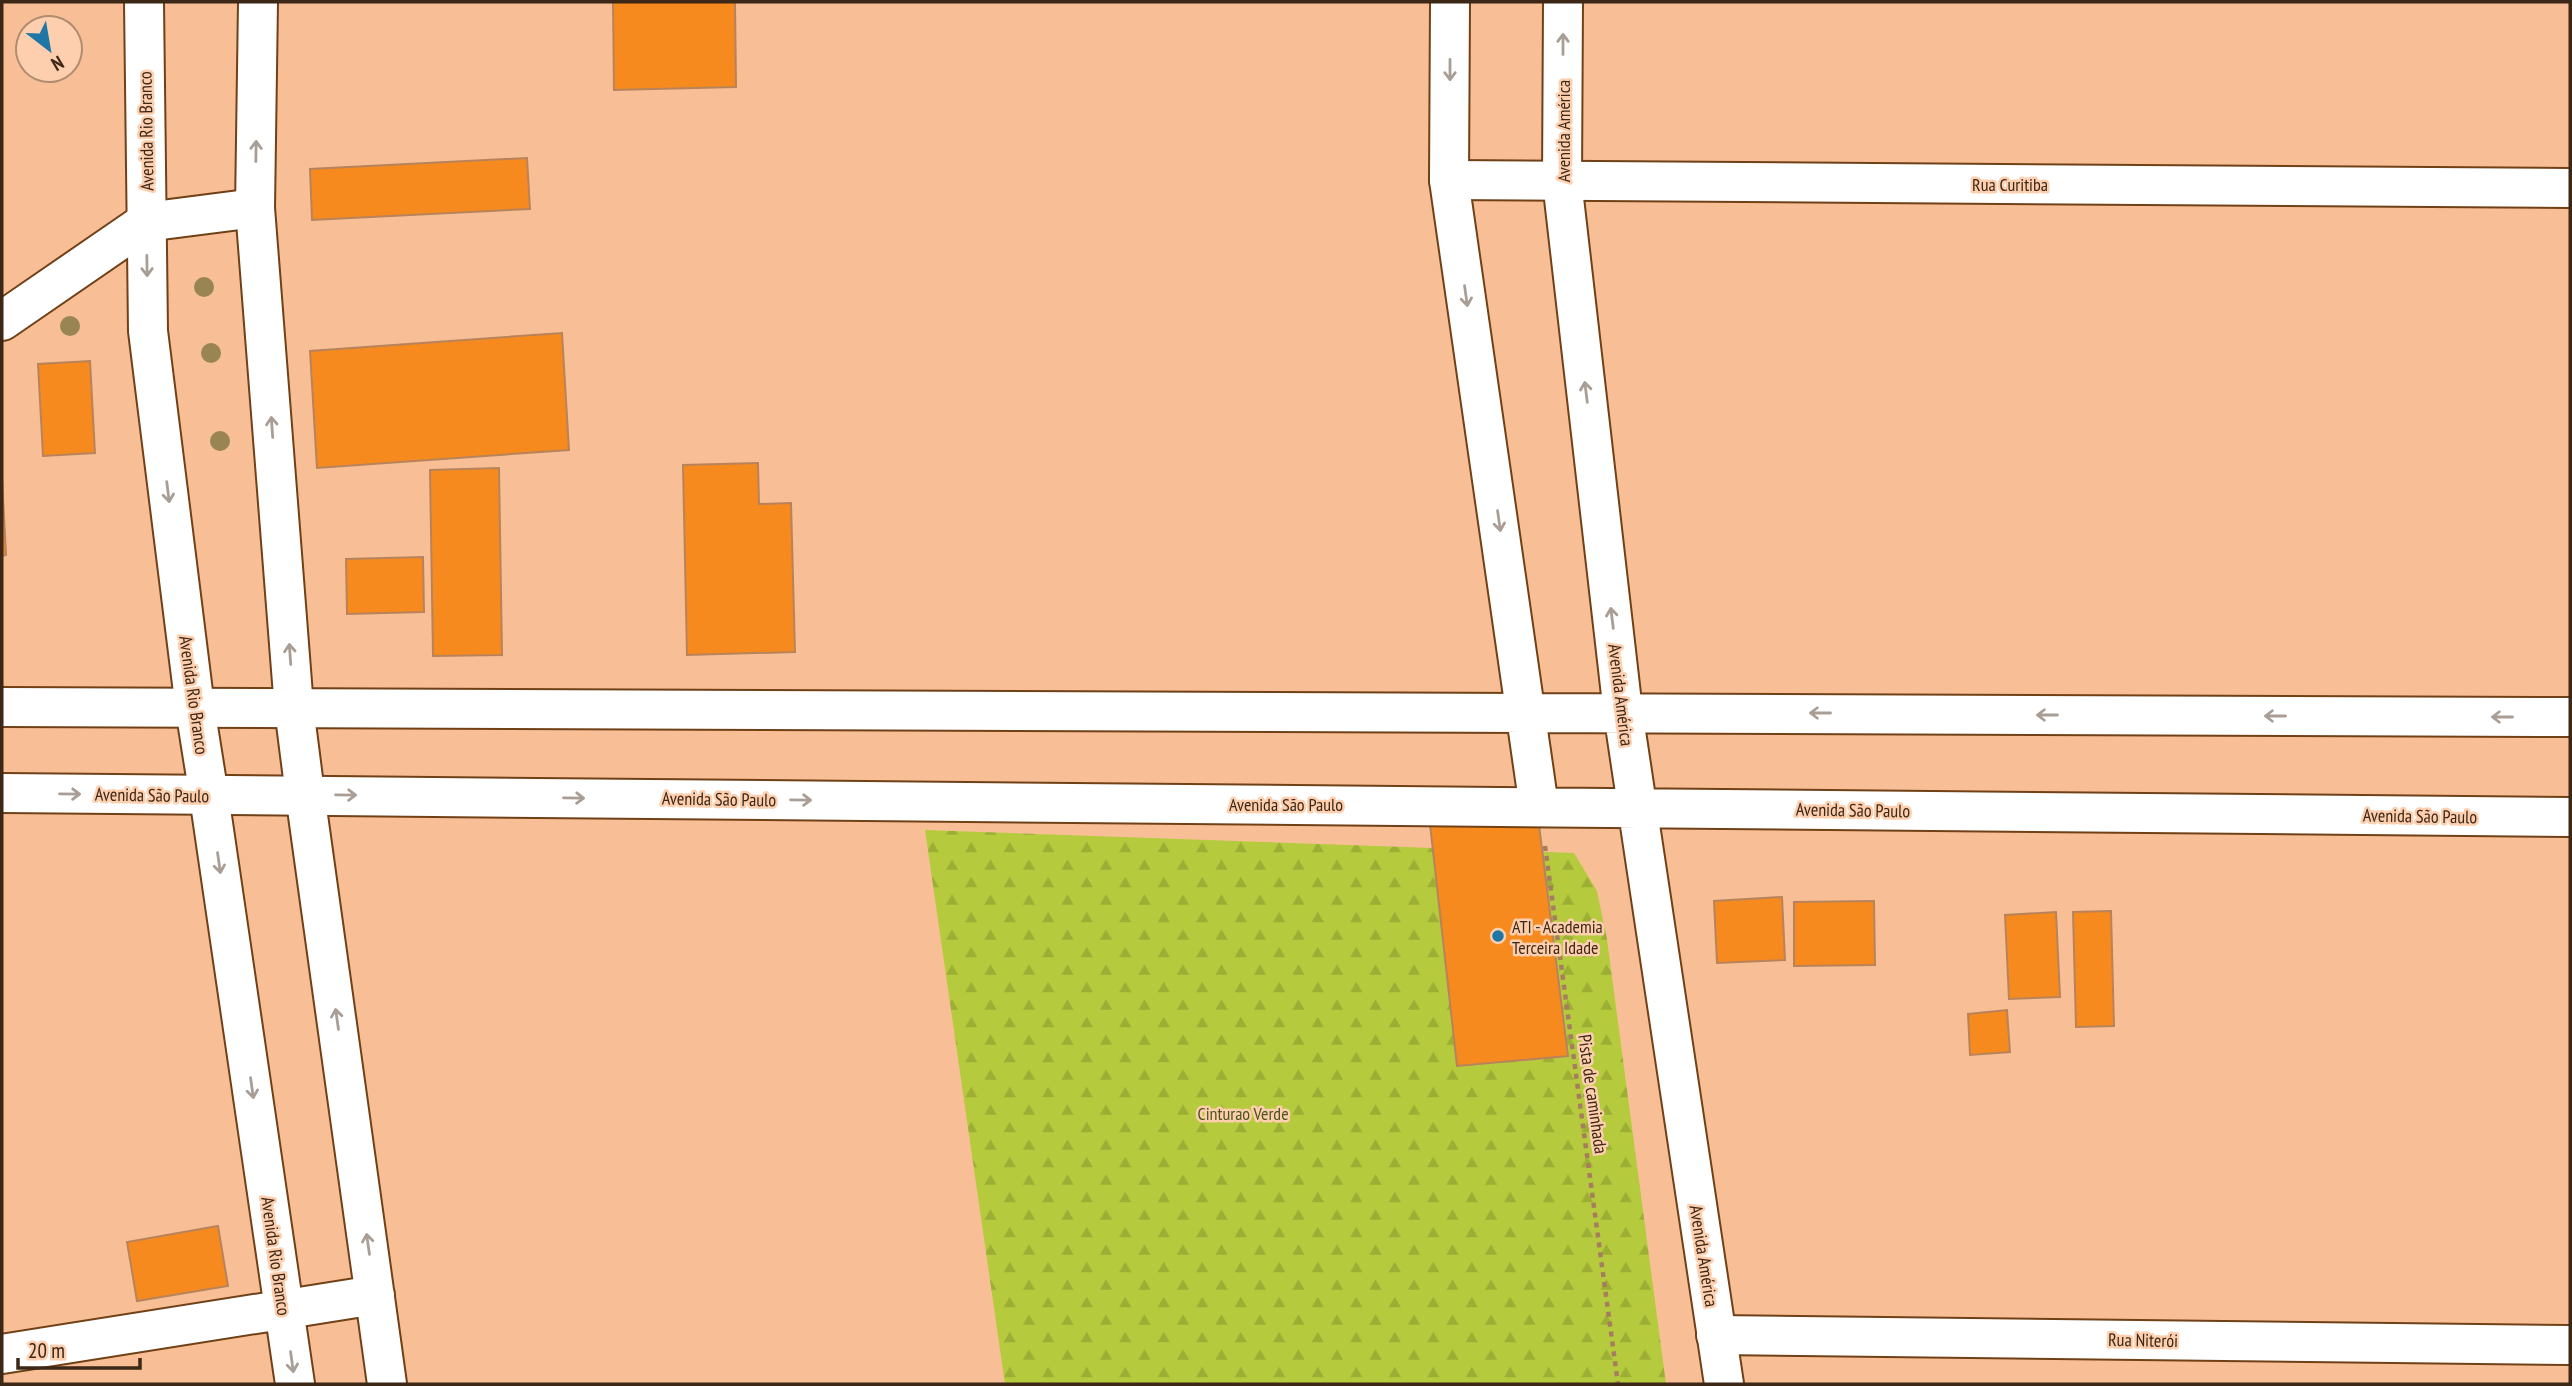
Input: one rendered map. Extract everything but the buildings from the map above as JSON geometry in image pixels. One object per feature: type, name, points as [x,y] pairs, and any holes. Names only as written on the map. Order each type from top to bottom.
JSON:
[{"type":"main road","name":"Avenida Rio Branco","points":[[144,2],[148,331],[195,708],[295,1384]]},
{"type":"main road","points":[[258,2],[255,208],[294,708],[387,1384]]},
{"type":"main road","points":[[1450,2],[1449,180],[1539,807]]},
{"type":"main road","name":"Avenida América","points":[[1563,2],[1562,181],[1623,712],[1724,1384]]},
{"type":"main road","name":"Rua Curitiba","points":[[1449,180],[2570,188]]},
{"type":"main road","points":[[2,321],[146,222],[255,208]]},
{"type":"main road","points":[[2,707],[2570,717]]},
{"type":"main road","name":"Avenida São Paulo","points":[[2,793],[2570,817]]},
{"type":"main road","points":[[2,1354],[284,1307],[375,1295]]},
{"type":"main road","name":"Rua Niterói","points":[[1716,1335],[2570,1345]]},
{"type":"path","name":"Pista de caminhada","points":[[1539,807],[1618,1384]]},
{"type":"green space","name":"Cinturao Verde","points":[[925,830],[1574,853],[1597,891],[1607,939],[1666,1384],[1005,1384]]},
{"type":"place","name":"ATI - Academia Terceira Idade","points":[[1498,936]]}]
